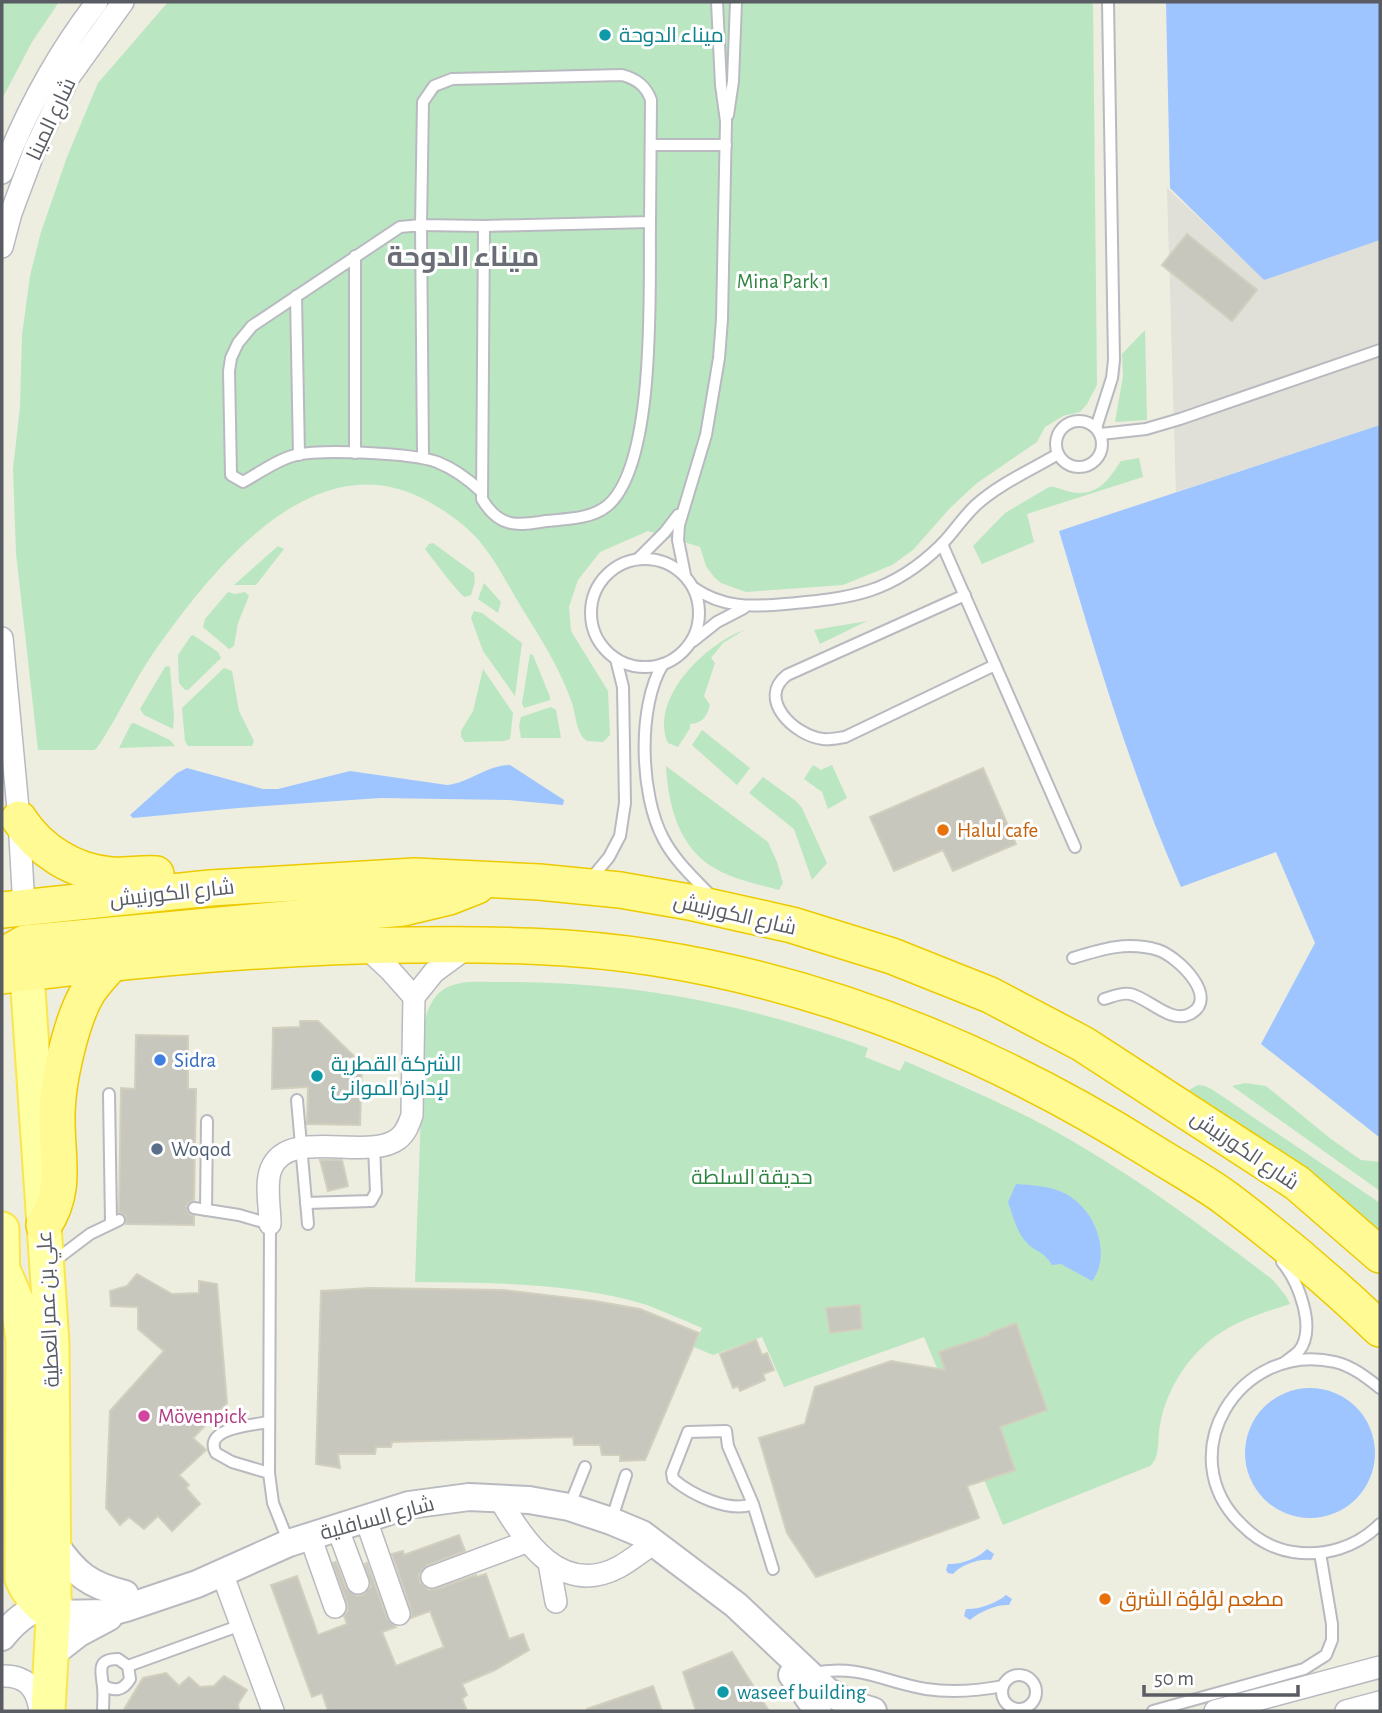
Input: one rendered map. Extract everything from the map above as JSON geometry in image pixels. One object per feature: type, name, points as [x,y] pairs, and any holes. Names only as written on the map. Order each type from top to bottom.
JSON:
[{"type":"highway","points":[[19,819],[46,850],[81,868],[113,875],[168,875],[210,888]]},
{"type":"highway","name":"شارع الكورنيش","points":[[9,937],[210,888],[415,876],[585,886],[654,895],[792,925],[892,956],[990,995],[1083,1044],[1297,1183],[1380,1255]]},
{"type":"highway","points":[[9,937],[403,908],[449,897],[493,879]]},
{"type":"highway","points":[[9,937],[113,963],[223,953],[363,946],[473,944],[551,947],[654,958],[741,975],[808,993],[868,1013],[992,1063],[1119,1131],[1224,1197],[1300,1258],[1380,1329]]},
{"type":"highway","points":[[44,1225],[59,1192],[57,1103],[64,1065],[83,1001],[96,981],[113,963]]},
{"type":"main road","name":"علي بن عمر العطية","points":[[9,937],[44,1225],[52,1343],[54,1543],[48,1711]]},
{"type":"main road","name":"علي بن عمر العطية","points":[[2,1229],[2,1321]]},
{"type":"main road","points":[[3,1251],[18,1304],[23,1340],[22,1579],[26,1588],[50,1607]]},
{"type":"street","name":"شارع المينا","points":[[2,173],[12,146],[52,66],[97,2]]},
{"type":"street","name":"شارع المينا","points":[[2,247],[11,213],[35,149],[69,77],[123,2]]},
{"type":"street","points":[[2,638],[19,819],[9,937]]},
{"type":"street","points":[[270,1223],[269,1181],[271,1168],[279,1157],[302,1147],[374,1147],[388,1144],[400,1138],[407,1129],[412,1115],[414,997],[434,972],[473,944]]},
{"type":"street","points":[[363,946],[390,970],[414,997]]},
{"type":"street","points":[[499,1498],[526,1542],[549,1563],[565,1571],[601,1573],[618,1567],[655,1543]]},
{"type":"street","name":"شارع السافلية","points":[[2,1637],[16,1622],[50,1607],[126,1601],[190,1587],[299,1539],[365,1517],[439,1500],[499,1498],[569,1507],[642,1534],[710,1583],[827,1691],[850,1704],[873,1711]]},
{"type":"street","points":[[365,1517],[399,1614]]},
{"type":"street","points":[[337,1527],[358,1583]]},
{"type":"street","points":[[299,1539],[335,1607]]},
{"type":"street","points":[[432,1577],[526,1542]]},
{"type":"street","points":[[51,1654],[126,1601],[82,1577],[54,1543]]},
{"type":"street","points":[[549,1563],[556,1602]]},
{"type":"street","points":[[222,1573],[273,1711]]},
{"type":"street","name":"شارع السافلية","points":[[755,1622],[818,1711]]},
{"type":"street","points":[[1214,1711],[1380,1667]]},
{"type":"street","points":[[2,1676],[19,1678],[30,1684],[37,1693],[40,1711]]},
{"type":"street","points":[[1346,1711],[1380,1702]]},
{"type":"lane","points":[[685,575],[678,540],[682,510],[706,435],[719,358],[722,319],[726,121],[721,85],[717,2]]},
{"type":"lane","points":[[726,121],[733,81],[736,2]]},
{"type":"lane","points":[[1108,2],[1114,360],[1098,431],[1102,450],[1092,464],[1077,468],[1069,466],[1058,454],[1056,438],[1066,425],[1082,421],[1098,431],[1146,429],[1380,350]]},
{"type":"lane","points":[[423,458],[421,225],[423,102],[428,93],[442,81],[609,75],[630,77],[643,86],[651,100],[652,145],[645,404],[633,457],[619,492],[605,508],[590,515],[515,525],[495,516],[482,499],[484,226]]},
{"type":"lane","points":[[652,145],[726,145]]},
{"type":"lane","points":[[482,492],[463,474],[423,458],[355,453],[299,455],[243,482],[231,475],[229,372],[231,358],[238,343],[252,326],[400,227],[650,222]]},
{"type":"lane","points":[[355,256],[355,453]]},
{"type":"lane","points":[[296,296],[299,455]]},
{"type":"lane","points":[[694,588],[718,602],[746,607],[838,599],[886,586],[908,573],[942,544],[983,500],[1058,454]]},
{"type":"lane","points":[[638,559],[682,510]]},
{"type":"lane","points":[[942,544],[1075,847]]},
{"type":"lane","points":[[691,642],[699,615],[694,588],[685,575],[663,561],[638,559],[624,562],[611,570],[593,594],[591,623],[600,643],[616,659],[647,667],[663,664],[679,655],[717,622],[746,607]]},
{"type":"lane","points":[[965,595],[787,675],[776,686],[774,701],[777,708],[803,732],[823,739],[834,739],[845,737],[995,665]]},
{"type":"lane","points":[[585,886],[610,857],[620,836],[625,803],[624,699],[616,659]]},
{"type":"lane","points":[[663,664],[655,677],[648,702],[648,796],[662,837],[670,850],[723,909]]},
{"type":"lane","points":[[1073,958],[1123,945],[1157,950],[1171,956],[1182,966],[1198,987],[1200,1000],[1195,1011],[1186,1016],[1175,1016],[1128,993],[1104,999]]},
{"type":"lane","points":[[48,1265],[90,1234],[115,1221],[109,1094]]},
{"type":"lane","points":[[297,1100],[308,1224]]},
{"type":"lane","points":[[206,1210],[207,1121]]},
{"type":"lane","points":[[306,1203],[371,1201],[376,1192],[374,1147]]},
{"type":"lane","points":[[1224,1197],[1266,1244]]},
{"type":"lane","points":[[194,1208],[270,1223],[269,1473],[274,1503],[299,1539]]},
{"type":"lane","points":[[1274,1254],[1291,1272],[1297,1284],[1305,1320],[1304,1339],[1299,1351],[1285,1362]]},
{"type":"lane","points":[[1380,1388],[1360,1371],[1336,1362],[1311,1358],[1285,1362],[1262,1371],[1243,1385],[1227,1404],[1217,1426],[1212,1450],[1214,1474],[1221,1497],[1234,1518],[1251,1534],[1273,1546],[1287,1551],[1321,1553],[1354,1543],[1380,1524]]},
{"type":"lane","points":[[269,1422],[226,1431],[215,1439],[213,1444],[216,1453],[224,1458],[269,1473]]},
{"type":"lane","points":[[753,1504],[744,1508],[718,1504],[673,1479],[672,1474],[688,1433],[726,1431],[729,1446],[753,1504],[773,1569]]},
{"type":"lane","points":[[569,1507],[585,1467]]},
{"type":"lane","points":[[611,1521],[626,1475]]},
{"type":"lane","points":[[1153,1711],[1304,1670],[1326,1655],[1332,1640],[1332,1624],[1321,1553]]},
{"type":"lane","points":[[128,1666],[241,1625]]},
{"type":"lane","points":[[103,1685],[115,1690],[121,1688],[130,1679],[128,1666],[118,1659],[106,1662],[99,1673],[103,1685],[103,1711]]},
{"type":"lane","points":[[809,1674],[835,1670],[862,1672],[925,1689],[945,1691],[984,1690],[1003,1686]]},
{"type":"lane","points":[[1022,1674],[1033,1680],[1037,1693],[1028,1710],[1013,1708],[1002,1694],[1003,1686],[1009,1677],[1022,1674]]},
{"type":"shaded area","points":[[1167,188],[1264,279],[1380,240],[1380,425],[1176,492]]},
{"type":"green space","points":[[2,2],[59,2],[32,42],[2,99]]},
{"type":"green space","name":"Mina Park 1","points":[[168,2],[1093,2],[1097,385],[1080,412],[1063,416],[1045,427],[1037,442],[977,483],[950,508],[913,550],[892,565],[843,585],[746,592],[721,583],[714,577],[706,566],[700,547],[648,531],[600,552],[578,580],[569,607],[571,631],[608,691],[610,735],[603,742],[587,741],[583,738],[567,690],[550,655],[495,562],[473,534],[431,503],[388,486],[348,486],[308,498],[272,521],[237,550],[206,584],[154,652],[97,748],[38,750],[16,553],[13,469],[20,407],[22,335],[30,276],[41,232],[67,157],[98,83]]},
{"type":"green space","points":[[1145,330],[1147,420],[1115,422],[1123,376],[1122,354]]},
{"type":"green space","points":[[1139,458],[1143,477],[1027,514],[1034,542],[982,564],[973,546],[1005,513],[1049,487],[1088,492],[1101,486],[1121,461]]},
{"type":"green space","points":[[433,543],[474,573],[475,582],[471,595],[465,597],[461,594],[425,549]]},
{"type":"green space","points":[[278,546],[284,549],[256,585],[234,585]]},
{"type":"green space","points":[[484,583],[501,602],[498,613],[478,599]]},
{"type":"green space","points":[[228,592],[245,592],[249,596],[238,623],[234,646],[229,649],[203,627],[205,619]]},
{"type":"green space","points":[[474,611],[482,613],[522,643],[515,696],[483,651],[471,618]]},
{"type":"green space","points":[[867,621],[820,644],[814,630]]},
{"type":"green space","points":[[744,630],[723,643],[711,658],[715,663],[704,696],[710,705],[706,716],[701,721],[690,724],[678,747],[668,743],[664,726],[674,691],[698,660],[713,647]]},
{"type":"green space","points":[[193,635],[218,652],[221,658],[185,690],[179,683],[178,655]]},
{"type":"green space","points":[[530,654],[533,655],[550,700],[524,708],[522,703]]},
{"type":"green space","points":[[168,666],[173,729],[144,715],[140,709]]},
{"type":"green space","points":[[224,668],[232,671],[239,711],[254,741],[252,746],[188,746],[185,741],[182,708]]},
{"type":"green space","points":[[483,669],[513,713],[510,739],[505,741],[465,742],[461,737],[461,731],[473,711]]},
{"type":"green space","points":[[551,707],[556,710],[561,738],[521,738],[521,717]]},
{"type":"green space","points":[[134,723],[170,740],[175,746],[119,748]]},
{"type":"green space","points":[[702,730],[750,768],[737,785],[692,745]]},
{"type":"green space","points":[[813,765],[821,770],[832,765],[847,798],[828,809],[822,792],[804,779]]},
{"type":"green space","points":[[666,766],[768,842],[783,883],[779,890],[723,873],[693,850],[684,838],[673,810]]},
{"type":"green space","points":[[763,777],[802,808],[827,863],[812,880],[794,829],[749,793]]},
{"type":"green space","name":"حديقة السلطة","points":[[513,982],[605,987],[694,999],[781,1020],[868,1048],[865,1057],[900,1071],[905,1061],[1015,1111],[1104,1160],[1273,1280],[1290,1304],[1233,1326],[1213,1338],[1192,1359],[1168,1397],[1160,1425],[1157,1452],[1150,1466],[1003,1525],[924,1337],[784,1387],[762,1337],[713,1355],[694,1347],[702,1328],[647,1305],[619,1297],[532,1285],[415,1282],[424,1025],[429,1008],[445,988],[456,984]]},
{"type":"green space","points":[[1245,1083],[1266,1086],[1361,1160],[1380,1162],[1380,1191],[1232,1086]]},
{"type":"green space","points":[[1198,1085],[1213,1090],[1380,1203],[1380,1237],[1243,1126],[1189,1090]]},
{"type":"water","points":[[1166,2],[1380,2],[1380,240],[1264,280],[1170,188]]},
{"type":"water","points":[[1380,425],[1379,1137],[1261,1044],[1315,943],[1276,852],[1181,887],[1129,755],[1059,531]]},
{"type":"water","points":[[510,765],[564,800],[563,805],[509,800],[380,798],[133,818],[130,815],[177,773],[187,768],[263,789],[278,789],[350,771],[447,785]]},
{"type":"water","points":[[1016,1184],[1059,1191],[1084,1209],[1092,1220],[1100,1245],[1101,1257],[1092,1281],[1061,1264],[1052,1265],[1023,1239],[1008,1202]]},
{"type":"water","points":[[1310,1388],[1335,1393],[1356,1407],[1370,1428],[1375,1453],[1370,1478],[1356,1499],[1335,1513],[1310,1518],[1285,1513],[1264,1499],[1250,1478],[1245,1453],[1250,1428],[1264,1407],[1285,1393]]},
{"type":"water","points":[[987,1549],[994,1554],[991,1560],[970,1563],[953,1574],[946,1570],[948,1564],[969,1560]]},
{"type":"water","points":[[1006,1595],[1012,1599],[1009,1605],[988,1609],[970,1620],[964,1616],[966,1609],[987,1605]]},
{"type":"building","points":[[1187,234],[1257,290],[1232,321],[1162,265]]},
{"type":"building","name":"Halul cafe","points":[[983,768],[1016,844],[953,871],[943,850],[894,871],[870,817]]},
{"type":"building","name":"الشركة القطرية لإدارة الموانئ","points":[[300,1021],[318,1021],[362,1064],[360,1125],[307,1124],[308,1087],[272,1089],[273,1028],[300,1027]]},
{"type":"building","name":"Woqod","points":[[136,1035],[188,1036],[188,1089],[196,1089],[194,1200],[186,1207],[189,1214],[194,1216],[194,1225],[126,1224],[126,1216],[119,1212],[121,1088],[135,1089]]},
{"type":"building","points":[[320,1160],[342,1160],[348,1186],[328,1191]]},
{"type":"building","points":[[137,1274],[172,1294],[199,1293],[199,1281],[217,1284],[227,1403],[193,1438],[206,1450],[179,1475],[189,1485],[186,1488],[200,1504],[172,1531],[158,1516],[144,1529],[129,1517],[120,1525],[106,1508],[110,1411],[164,1351],[138,1329],[138,1307],[111,1306],[110,1291],[127,1286]]},
{"type":"building","points":[[369,1288],[503,1290],[595,1301],[640,1309],[699,1333],[645,1460],[620,1461],[620,1455],[602,1455],[600,1445],[574,1445],[573,1437],[392,1442],[391,1447],[376,1447],[375,1454],[338,1454],[340,1468],[316,1464],[321,1291]]},
{"type":"building","points":[[860,1305],[862,1329],[830,1333],[826,1308]]},
{"type":"building","points":[[1016,1323],[1047,1410],[1000,1427],[1015,1470],[967,1486],[979,1518],[816,1577],[787,1533],[759,1438],[805,1424],[815,1387],[891,1361],[945,1370],[939,1352]]},
{"type":"building","points":[[756,1340],[762,1355],[767,1353],[774,1370],[763,1374],[765,1380],[740,1391],[738,1386],[733,1388],[720,1354]]},
{"type":"building","points":[[459,1535],[465,1551],[427,1565],[419,1574],[420,1582],[429,1590],[486,1574],[509,1639],[523,1634],[529,1650],[495,1670],[462,1684],[467,1695],[462,1699],[467,1711],[328,1711],[322,1693],[312,1697],[271,1585],[297,1576],[318,1635],[347,1624],[344,1616],[348,1610],[347,1603],[333,1563],[336,1562],[346,1588],[357,1596],[363,1595],[371,1586],[365,1564],[367,1563],[387,1618],[396,1627],[382,1632],[396,1666],[444,1647],[430,1611],[411,1618],[411,1610],[392,1554],[403,1551],[404,1555]]},
{"type":"building","name":"waseef building","points":[[732,1652],[769,1711],[696,1711],[683,1672]]},
{"type":"building","points":[[166,1673],[179,1686],[189,1677],[200,1687],[214,1686],[224,1676],[247,1690],[238,1704],[239,1711],[123,1711],[143,1678]]},
{"type":"building","points":[[653,1686],[662,1711],[587,1711],[587,1709]]},
{"type":"place","name":"ميناء الدوحة","points":[[605,35]]},
{"type":"place","name":"Halul cafe","points":[[943,830]]},
{"type":"place","name":"Sidra","points":[[160,1060]]},
{"type":"place","name":"الشركة القطرية لإدارة الموانئ","points":[[317,1076]]},
{"type":"place","name":"Woqod","points":[[157,1149]]},
{"type":"place","name":"Mövenpick","points":[[144,1416]]},
{"type":"place","name":"مطعم لؤلؤة الشرق","points":[[1105,1599]]},
{"type":"place","name":"waseef building","points":[[723,1692]]},
{"type":"district","name":"ميناء الدوحة","points":[[463,256]]}]
